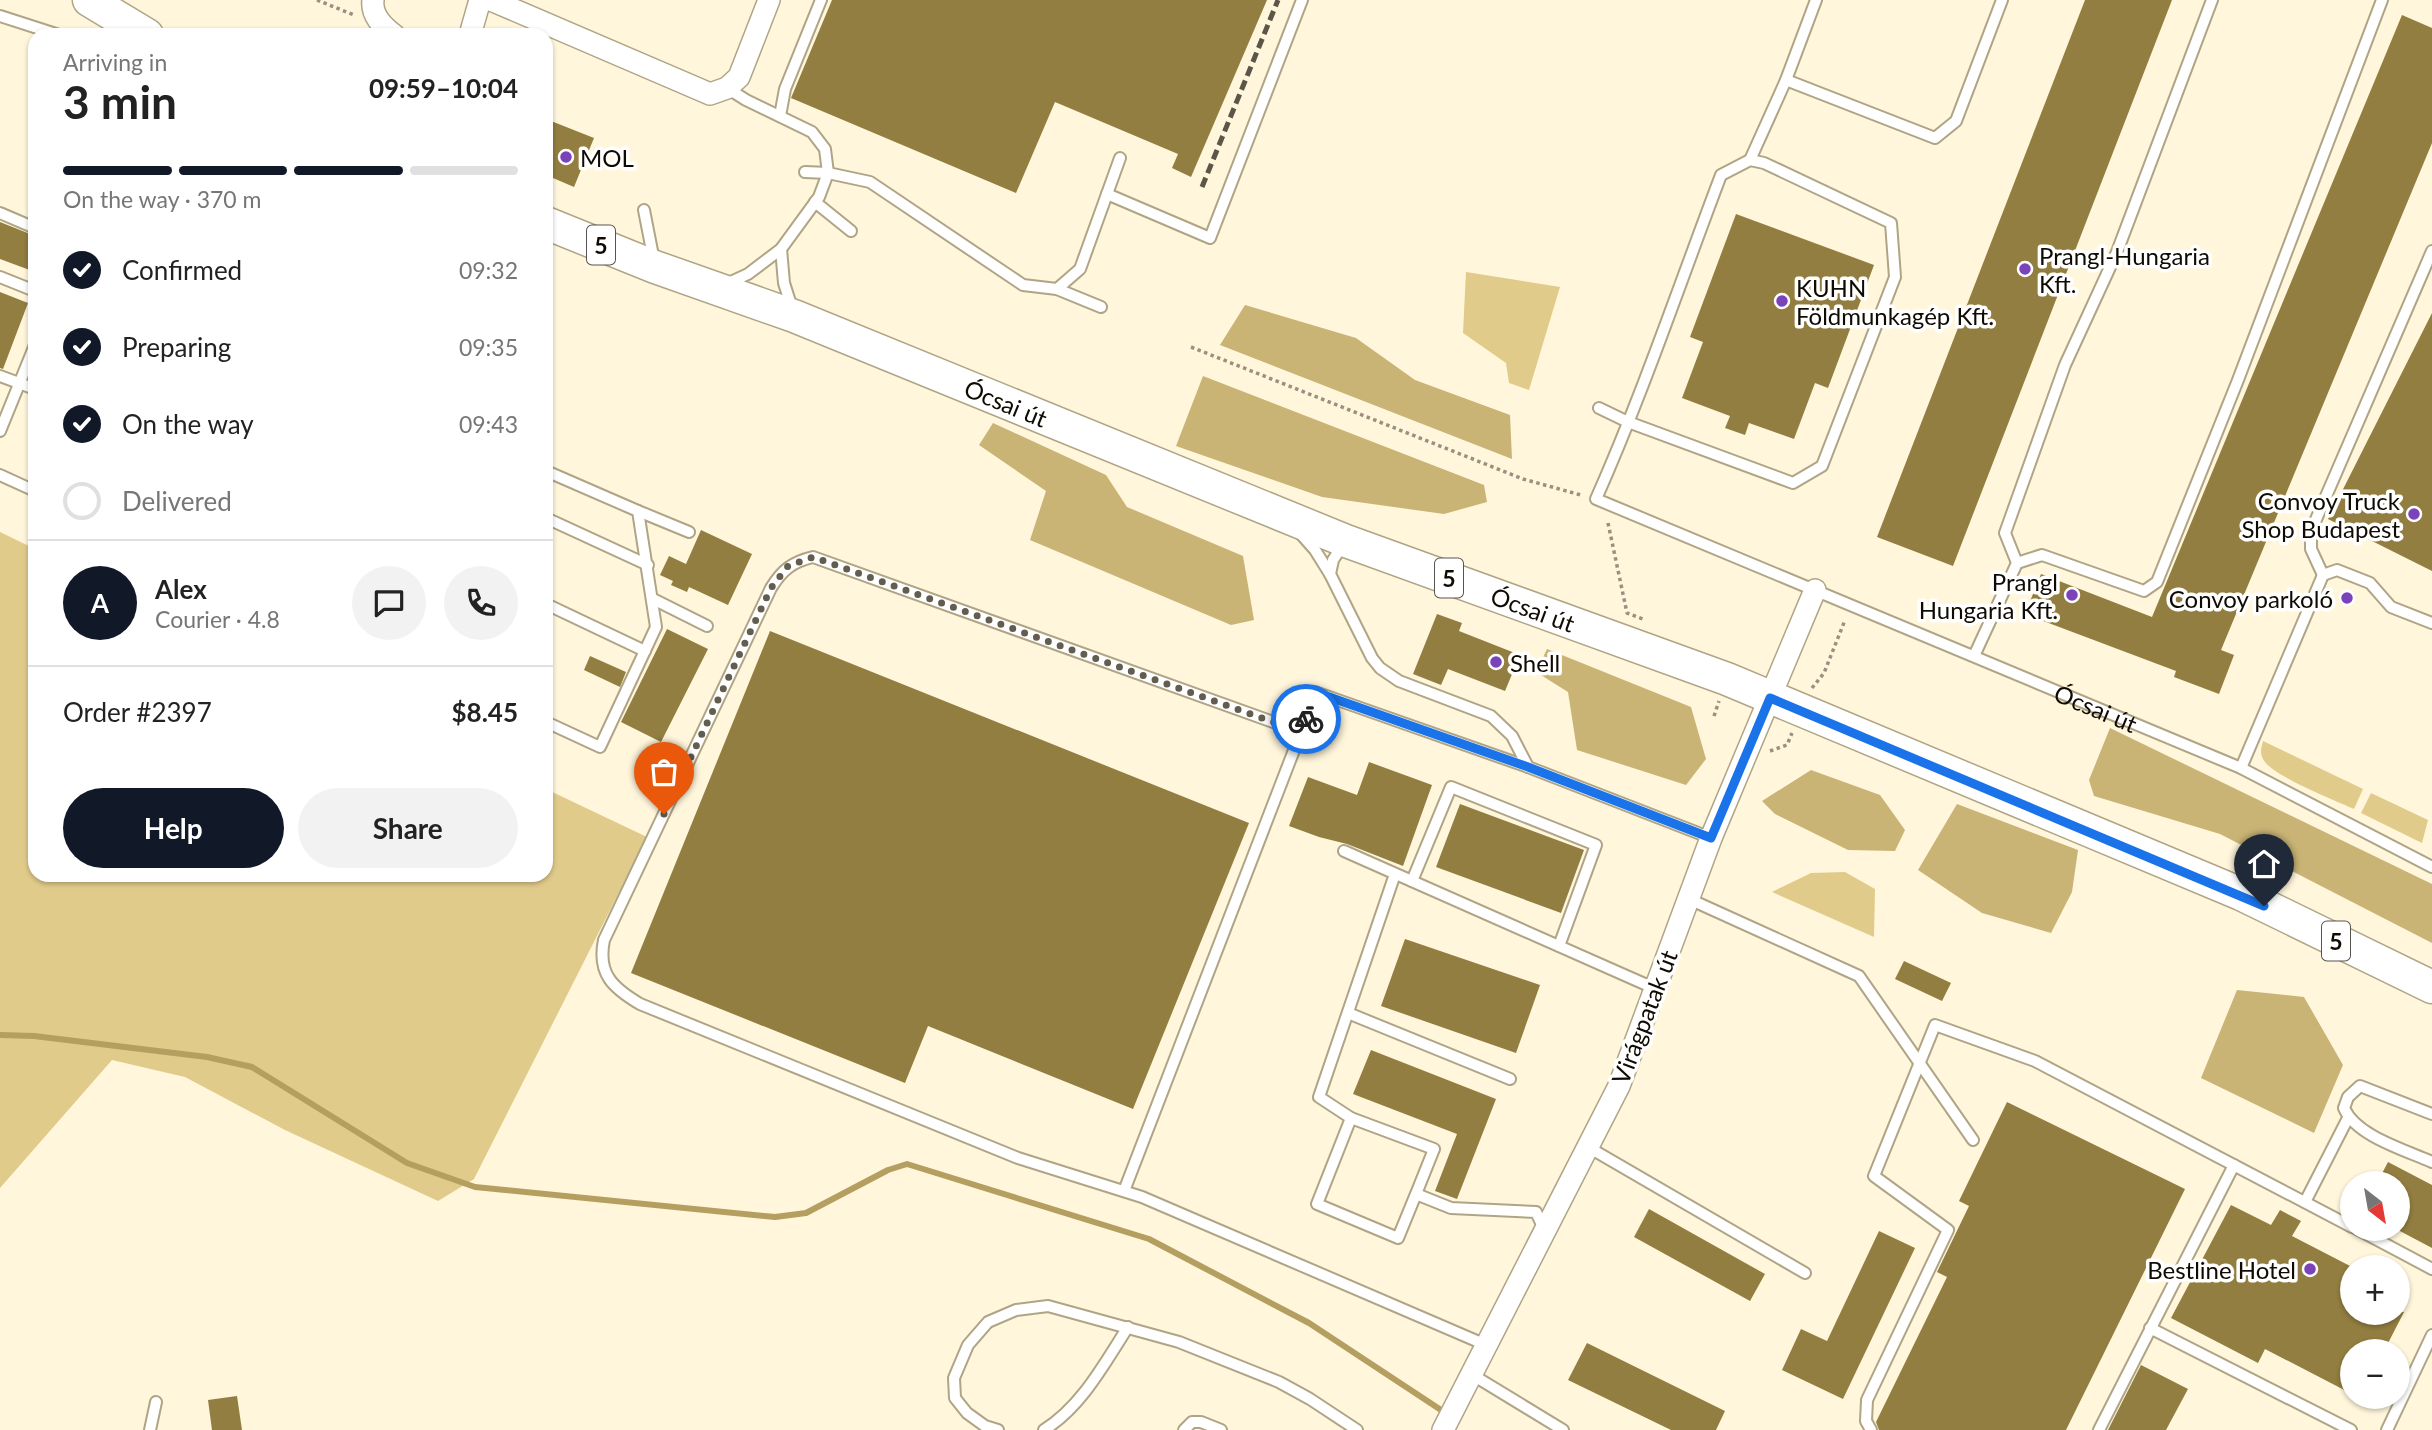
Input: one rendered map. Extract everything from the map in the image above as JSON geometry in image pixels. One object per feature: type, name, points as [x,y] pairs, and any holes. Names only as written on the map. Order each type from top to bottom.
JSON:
[{"type":"main road","points":[[89,0],[128,28]]},
{"type":"main road","name":"Ócsai út","points":[[553,226],[656,267],[794,316],[1346,541],[1727,678],[2241,894],[2432,987]]},
{"type":"street","points":[[373,0],[372,9],[386,28]]},
{"type":"street","points":[[472,28],[480,0]]},
{"type":"street","points":[[491,0],[710,93],[727,88],[739,77],[769,0]]},
{"type":"street","name":"Virágpatak út","points":[[1443,1430],[1619,1086],[1711,838],[1815,590]]},
{"type":"lane","points":[[780,116],[785,89],[821,0]]},
{"type":"lane","points":[[1107,194],[1210,238],[1302,0]]},
{"type":"lane","points":[[1596,499],[1628,422],[1721,175],[1750,160],[1786,80],[1816,0]]},
{"type":"lane","points":[[1786,80],[1935,138],[1956,121],[2002,0]]},
{"type":"lane","points":[[1974,656],[2017,563],[2005,533],[2065,365],[2117,252],[2212,0]]},
{"type":"lane","points":[[2017,563],[2042,555],[2144,591],[2157,582],[2243,367],[2382,0]]},
{"type":"lane","points":[[0,16],[37,28]]},
{"type":"lane","points":[[719,288],[748,274],[781,250],[815,202],[828,173],[825,149],[812,132],[727,88]]},
{"type":"lane","points":[[1057,289],[1080,269],[1120,158]]},
{"type":"lane","points":[[1599,408],[1628,422],[1793,483],[1822,466],[1895,277],[1891,223],[1764,163],[1750,160]]},
{"type":"lane","points":[[804,172],[828,173],[870,182],[1023,285],[1057,289],[1101,307]]},
{"type":"lane","points":[[815,202],[851,231]]},
{"type":"lane","points":[[644,210],[656,267]]},
{"type":"lane","points":[[0,213],[28,225]]},
{"type":"lane","points":[[781,250],[784,283],[794,316]]},
{"type":"lane","points":[[2323,575],[2311,549],[2311,531],[2432,251]]},
{"type":"lane","points":[[0,278],[28,288]]},
{"type":"lane","points":[[0,431],[28,363]]},
{"type":"lane","points":[[0,376],[28,386]]},
{"type":"lane","points":[[553,474],[689,532]]},
{"type":"lane","points":[[0,475],[28,488]]},
{"type":"lane","points":[[1212,486],[1300,533],[1315,550],[1364,644],[1380,668],[1399,681],[1491,716],[1512,736],[1528,767]]},
{"type":"lane","name":"Ócsai út","points":[[1596,499],[2241,768],[2432,867]]},
{"type":"lane","points":[[553,725],[600,747],[656,627],[638,511]]},
{"type":"lane","points":[[553,521],[648,565]]},
{"type":"lane","points":[[1329,574],[1333,560],[1346,541]]},
{"type":"lane","points":[[1301,732],[813,557],[800,560],[788,566],[771,588],[604,940],[601,954],[609,980],[622,993],[640,1004],[1018,1158],[1142,1197],[1486,1345]]},
{"type":"lane","points":[[2241,768],[2323,575],[2337,570],[2370,583],[2391,607],[2432,623]]},
{"type":"lane","points":[[653,599],[707,626]]},
{"type":"lane","points":[[553,607],[645,651]]},
{"type":"lane","points":[[1124,1191],[1315,692],[1528,767],[1711,838]]},
{"type":"lane","points":[[1412,881],[1451,787],[1596,845],[1559,946]]},
{"type":"lane","points":[[1344,851],[1656,989]]},
{"type":"lane","points":[[1351,1118],[1317,1204],[1398,1238],[1434,1149],[1351,1118],[1319,1097],[1395,874]]},
{"type":"lane","points":[[1689,899],[1859,976],[1973,1140]]},
{"type":"lane","points":[[1348,1013],[1510,1079]]},
{"type":"lane","points":[[1871,1430],[1866,1421],[1867,1400],[1948,1230],[1874,1176],[1935,1025],[2035,1061],[2340,1221]]},
{"type":"lane","points":[[2432,1114],[2360,1086],[2348,1097],[2344,1108],[2348,1118],[2365,1132],[2432,1162]]},
{"type":"lane","points":[[2305,1202],[2348,1118]]},
{"type":"lane","points":[[1588,1147],[1805,1273]]},
{"type":"lane","points":[[2099,1430],[2234,1165]]},
{"type":"lane","points":[[1416,1194],[1451,1208],[1536,1212],[1545,1231]]},
{"type":"lane","points":[[2379,1241],[2432,1269]]},
{"type":"lane","points":[[998,1430],[985,1426],[967,1413],[955,1398],[954,1378],[968,1345],[988,1322],[1016,1310],[1048,1306],[1179,1342],[1279,1382],[1357,1430]]},
{"type":"lane","points":[[1044,1430],[1062,1419],[1086,1391],[1128,1326]]},
{"type":"lane","points":[[2150,1328],[2351,1430]]},
{"type":"lane","points":[[2387,1430],[2432,1335]]},
{"type":"lane","points":[[1471,1374],[1563,1430]]},
{"type":"lane","points":[[150,1430],[156,1402]]},
{"type":"lane","points":[[1058,1430],[1062,1419]]},
{"type":"lane","points":[[1184,1430],[1192,1422],[1201,1422],[1221,1430]]},
{"type":"path","points":[[317,0],[383,28]]},
{"type":"path","points":[[1191,347],[1523,480],[1596,499]]},
{"type":"path","points":[[1608,523],[1627,613],[1651,622]]},
{"type":"path","points":[[1714,716],[1727,678]]},
{"type":"shaded area","points":[[1466,272],[1560,287],[1529,390],[1509,383],[1506,363],[1463,333]]},
{"type":"shaded area","points":[[1245,305],[1356,338],[1415,380],[1510,415],[1512,459],[1220,345]]},
{"type":"shaded area","points":[[1203,376],[1484,485],[1487,502],[1444,514],[1322,497],[1176,446]]},
{"type":"shaded area","points":[[993,423],[1106,475],[1127,507],[1243,556],[1254,620],[1231,625],[1030,540],[1046,491],[979,445]]},
{"type":"shaded area","points":[[0,532],[28,546],[28,882],[553,882],[553,792],[647,837],[474,1179],[438,1201],[285,1130],[185,1077],[112,1060],[0,1188]]},
{"type":"shaded area","points":[[1547,649],[1691,707],[1706,759],[1686,785],[1577,750],[1568,692],[1536,672]]},
{"type":"shaded area","points":[[2110,728],[2432,884],[2432,943],[2220,834],[2094,796],[2089,780]]},
{"type":"shaded area","points":[[2263,741],[2363,789],[2354,809],[2306,788],[2271,768],[2262,756]]},
{"type":"shaded area","points":[[1811,770],[1880,795],[1905,830],[1895,851],[1848,850],[1775,814],[1762,801]]},
{"type":"shaded area","points":[[2371,793],[2428,820],[2422,843],[2361,813]]},
{"type":"shaded area","points":[[1957,804],[2078,850],[2072,892],[2051,933],[1982,913],[1918,870]]},
{"type":"shaded area","points":[[1845,872],[1875,889],[1874,937],[1772,892],[1811,873]]},
{"type":"shaded area","points":[[2237,990],[2304,997],[2343,1065],[2314,1133],[2201,1078]]},
{"type":"building","points":[[832,0],[1267,0],[1191,177],[1172,168],[1178,154],[1055,102],[1016,193],[791,98]]},
{"type":"building","name":"Prangl-Hungaria Kft.","points":[[2085,0],[2172,0],[1953,566],[1877,537]]},
{"type":"building","points":[[2402,15],[2432,28],[2432,143],[2221,650],[2234,655],[2219,694],[2174,677],[2176,671],[2025,614],[2041,574],[2152,617]]},
{"type":"building","name":"MOL","points":[[553,122],[594,138],[574,187],[553,178]]},
{"type":"building","name":"KUHN Földmunkagép Kft.","points":[[1736,214],[1874,265],[1828,388],[1815,383],[1794,439],[1749,423],[1745,435],[1725,428],[1730,416],[1682,398],[1703,342],[1690,337]]},
{"type":"building","points":[[0,222],[28,233],[28,269],[0,259]]},
{"type":"building","points":[[0,292],[28,303],[3,369],[0,368]]},
{"type":"building","points":[[2432,313],[2432,571],[2328,519]]},
{"type":"building","points":[[701,530],[752,554],[728,605],[689,587],[687,592],[671,585],[673,581],[660,575],[669,556],[686,564]]},
{"type":"building","points":[[1437,614],[1462,623],[1459,631],[1520,655],[1505,691],[1448,669],[1441,685],[1413,674]]},
{"type":"building","points":[[667,629],[708,649],[661,742],[621,722]]},
{"type":"building","points":[[770,631],[1249,823],[1133,1109],[928,1026],[905,1083],[631,973]]},
{"type":"building","points":[[590,656],[626,672],[620,687],[584,670]]},
{"type":"building","points":[[1369,762],[1432,785],[1403,866],[1347,844],[1289,826],[1308,777],[1357,795]]},
{"type":"building","points":[[1460,804],[1584,850],[1561,913],[1436,867]]},
{"type":"building","points":[[1405,939],[1540,985],[1516,1053],[1381,1006]]},
{"type":"building","points":[[1904,961],[1951,983],[1942,1001],[1895,979]]},
{"type":"building","points":[[1371,1050],[1496,1099],[1457,1199],[1435,1191],[1457,1134],[1353,1094]]},
{"type":"building","points":[[2007,1102],[2185,1189],[2066,1430],[1879,1430],[1876,1422],[1947,1277],[1937,1272],[1969,1206],[1959,1201]]},
{"type":"building","points":[[2388,1162],[2405,1171],[2383,1171]]},
{"type":"building","points":[[2410,1174],[2432,1185],[2432,1248],[2410,1236]]},
{"type":"building","points":[[2231,1205],[2271,1225],[2280,1210],[2301,1221],[2292,1236],[2340,1261],[2340,1325],[2397,1325],[2390,1339],[2340,1339],[2340,1388],[2265,1349],[2258,1363],[2171,1318]]},
{"type":"building","points":[[1649,1209],[1765,1274],[1750,1301],[1634,1237]]},
{"type":"building","points":[[1879,1231],[1915,1248],[1843,1399],[1782,1370],[1801,1329],[1827,1341]]},
{"type":"building","points":[[1587,1343],[1725,1411],[1716,1430],[1671,1430],[1568,1380]]},
{"type":"building","points":[[2141,1365],[2188,1389],[2166,1430],[2108,1430]]},
{"type":"building","points":[[237,1396],[242,1430],[212,1430],[208,1400]]},
{"type":"waterway","points":[[0,1035],[34,1036],[207,1057],[252,1067],[407,1163],[475,1187],[775,1217],[806,1213],[888,1170],[907,1164],[1149,1239],[1309,1323],[1441,1410]]},
{"type":"railway","points":[[1202,187],[1278,0]]},
{"type":"way so far","points":[[664,814],[771,588],[788,566],[813,557],[1301,732],[1306,719]]},
{"type":"place","name":"MOL","points":[[566,157]]},
{"type":"place","name":"Prangl-Hungaria Kft.","points":[[2025,269]]},
{"type":"place","name":"KUHN Földmunkagép Kft.","points":[[1782,301]]},
{"type":"place","name":"Convoy Truck Shop Budapest","points":[[2414,514]]},
{"type":"place","name":"Prangl Hungaria Kft.","points":[[2072,595]]},
{"type":"place","name":"Convoy parkoló","points":[[2347,598]]},
{"type":"place","name":"Shell","points":[[1496,662]]},
{"type":"place","name":"Bestline Hotel","points":[[2310,1269]]},
{"type":"route","points":[[1306,719],[1315,692],[1528,767],[1711,838],[1770,698],[2241,894],[2264,906]]}]
